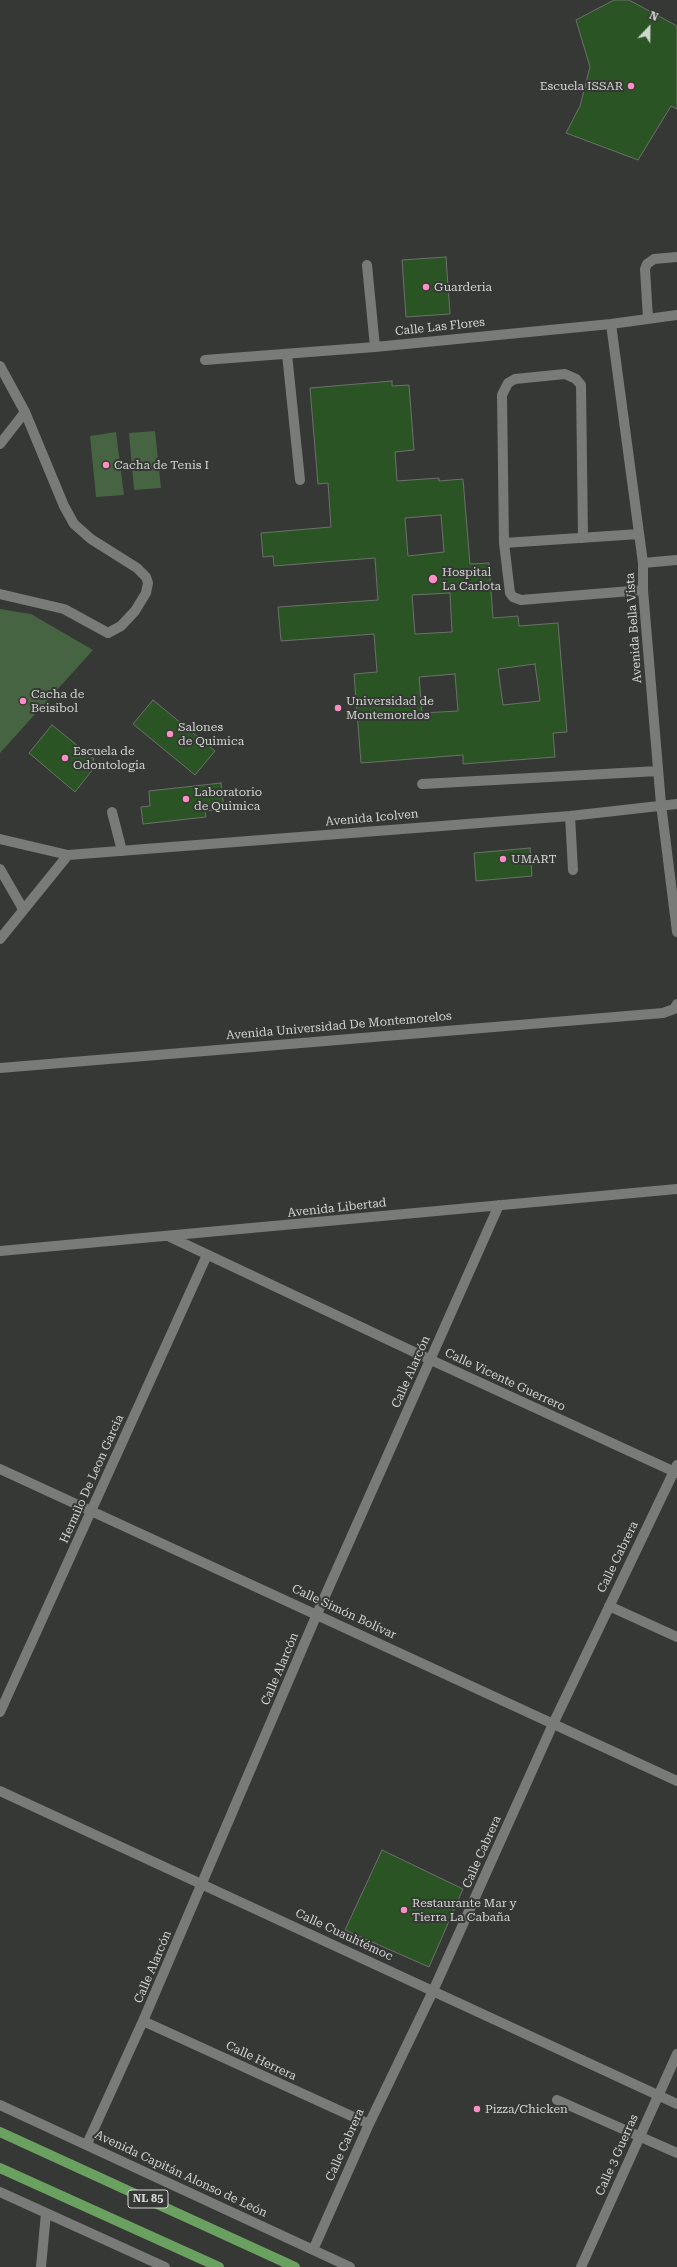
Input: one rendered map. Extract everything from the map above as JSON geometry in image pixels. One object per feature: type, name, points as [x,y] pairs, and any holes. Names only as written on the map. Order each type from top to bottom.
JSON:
[{"type":"main road","name":"NL 85","points":[[0,2132],[295,2267]]},
{"type":"main road","name":"NL 85","points":[[0,2168],[219,2267]]},
{"type":"street","points":[[648,318],[645,269],[647,264],[654,259],[677,257]]},
{"type":"street","points":[[367,265],[375,346]]},
{"type":"street","name":"Calle Las Flores","points":[[205,360],[287,354],[611,324],[677,315]]},
{"type":"street","name":"Avenida Bella Vista","points":[[611,324],[643,563],[643,590],[661,804],[677,932]]},
{"type":"street","points":[[287,354],[300,480]]},
{"type":"street","points":[[0,366],[25,412],[64,506],[74,524],[91,539],[137,568],[146,577],[148,582],[146,593],[135,611],[121,626],[108,633],[64,608],[0,594]]},
{"type":"street","points":[[583,538],[580,385],[576,379],[565,374],[515,379],[508,383],[504,388],[502,395],[504,542],[510,593],[517,599],[643,590]]},
{"type":"street","points":[[0,444],[25,412]]},
{"type":"street","points":[[504,542],[639,534]]},
{"type":"street","points":[[643,563],[677,560]]},
{"type":"street","points":[[422,784],[658,771]]},
{"type":"street","name":"Avenida Icolven","points":[[0,839],[68,855],[570,816],[661,804],[677,804]]},
{"type":"street","points":[[112,812],[122,851]]},
{"type":"street","points":[[570,816],[573,870]]},
{"type":"street","points":[[0,939],[68,855]]},
{"type":"street","points":[[0,869],[23,909]]},
{"type":"street","name":"Avenida Universidad De Montemorelos","points":[[0,1068],[663,1013],[674,1009],[677,1004]]},
{"type":"street","name":"Avenida Libertad","points":[[0,1251],[170,1237],[677,1189]]},
{"type":"street","name":"Calle Alarcón","points":[[87,2144],[143,2021],[317,1614],[498,1205]]},
{"type":"street","name":"Calle Vicente Guerrero","points":[[170,1237],[207,1256],[430,1360],[676,1470]]},
{"type":"street","name":"Hermilo De Leon Garcia","points":[[0,1712],[207,1256]]},
{"type":"street","name":"Calle Simón Bolívar","points":[[0,1468],[92,1512],[317,1614],[677,1781]]},
{"type":"street","name":"Calle Cabrera","points":[[313,2250],[369,2124],[433,1991],[553,1724],[676,1470]]},
{"type":"street","points":[[609,1606],[677,1637]]},
{"type":"street","name":"Calle Cuauhtémoc","points":[[0,1791],[203,1883],[677,2104]]},
{"type":"street","name":"Calle Herrera","points":[[143,2021],[369,2124]]},
{"type":"street","name":"Calle 3 Guerras","points":[[581,2267],[677,2054]]},
{"type":"street","points":[[557,2100],[677,2153]]},
{"type":"street","name":"Avenida Capitán Alonso de León","points":[[0,2105],[350,2267]]},
{"type":"street","points":[[0,2192],[165,2267]]},
{"type":"street","points":[[41,2267],[46,2214]]},
{"type":"green space","points":[[155,431],[161,488],[134,490],[129,433]]},
{"type":"green space","name":"Cacha de Tenis I","points":[[116,432],[124,495],[96,497],[90,436]]},
{"type":"green space","name":"Cacha de Beisibol","points":[[0,609],[31,614],[93,650],[0,753]]},
{"type":"building","name":"Escuela ISSAR","points":[[614,0],[629,0],[677,26],[677,109],[671,106],[638,160],[566,133],[580,106],[590,67],[576,20]]},
{"type":"building","name":"Guarderia","points":[[446,257],[450,314],[406,317],[402,260]]},
{"type":"building","name":"Hospital La Carlota","points":[[392,381],[392,386],[409,385],[414,450],[395,452],[397,481],[439,478],[439,481],[463,479],[470,564],[489,563],[493,618],[518,616],[519,626],[558,623],[567,732],[553,733],[555,757],[463,764],[463,755],[361,763],[354,674],[377,672],[374,634],[281,641],[278,607],[378,600],[375,558],[274,566],[273,556],[263,557],[261,533],[331,527],[328,483],[318,484],[310,388]],"holes":[[[441,515],[444,552],[408,556],[405,518]],[[450,593],[452,632],[415,634],[412,595]],[[535,664],[540,701],[503,705],[498,669]],[[455,674],[458,711],[422,713],[419,677]]]},
{"type":"building","name":"Salones de Quimica","points":[[153,700],[215,751],[195,775],[133,724]]},
{"type":"building","name":"Escuela de Odontologia","points":[[52,725],[94,759],[93,760],[97,764],[75,792],[29,753]]},
{"type":"building","name":"Laboratorio de Quimica","points":[[221,783],[224,809],[205,811],[206,817],[143,824],[141,807],[150,806],[149,791]]},
{"type":"building","name":"UMART","points":[[530,848],[532,876],[476,881],[474,853]]},
{"type":"building","name":"Restaurante Mar y Tierra La Cabaña","points":[[382,1850],[463,1889],[429,1967],[345,1930]]},
{"type":"place","name":"Escuela ISSAR","points":[[631,86]]},
{"type":"place","name":"Guarderia","points":[[426,287]]},
{"type":"place","name":"Cacha de Tenis I","points":[[106,465]]},
{"type":"place","name":"Hospital La Carlota","points":[[433,579]]},
{"type":"place","name":"Cacha de Beisibol","points":[[23,701]]},
{"type":"place","name":"Universidad de Montemorelos","points":[[338,708]]},
{"type":"place","name":"Salones de Quimica","points":[[170,734]]},
{"type":"place","name":"Escuela de Odontologia","points":[[65,758]]},
{"type":"place","name":"Laboratorio de Quimica","points":[[186,799]]},
{"type":"place","name":"UMART","points":[[503,859]]},
{"type":"place","name":"Restaurante Mar y Tierra La Cabaña","points":[[404,1910]]},
{"type":"place","name":"Pizza/Chicken","points":[[477,2109]]}]
